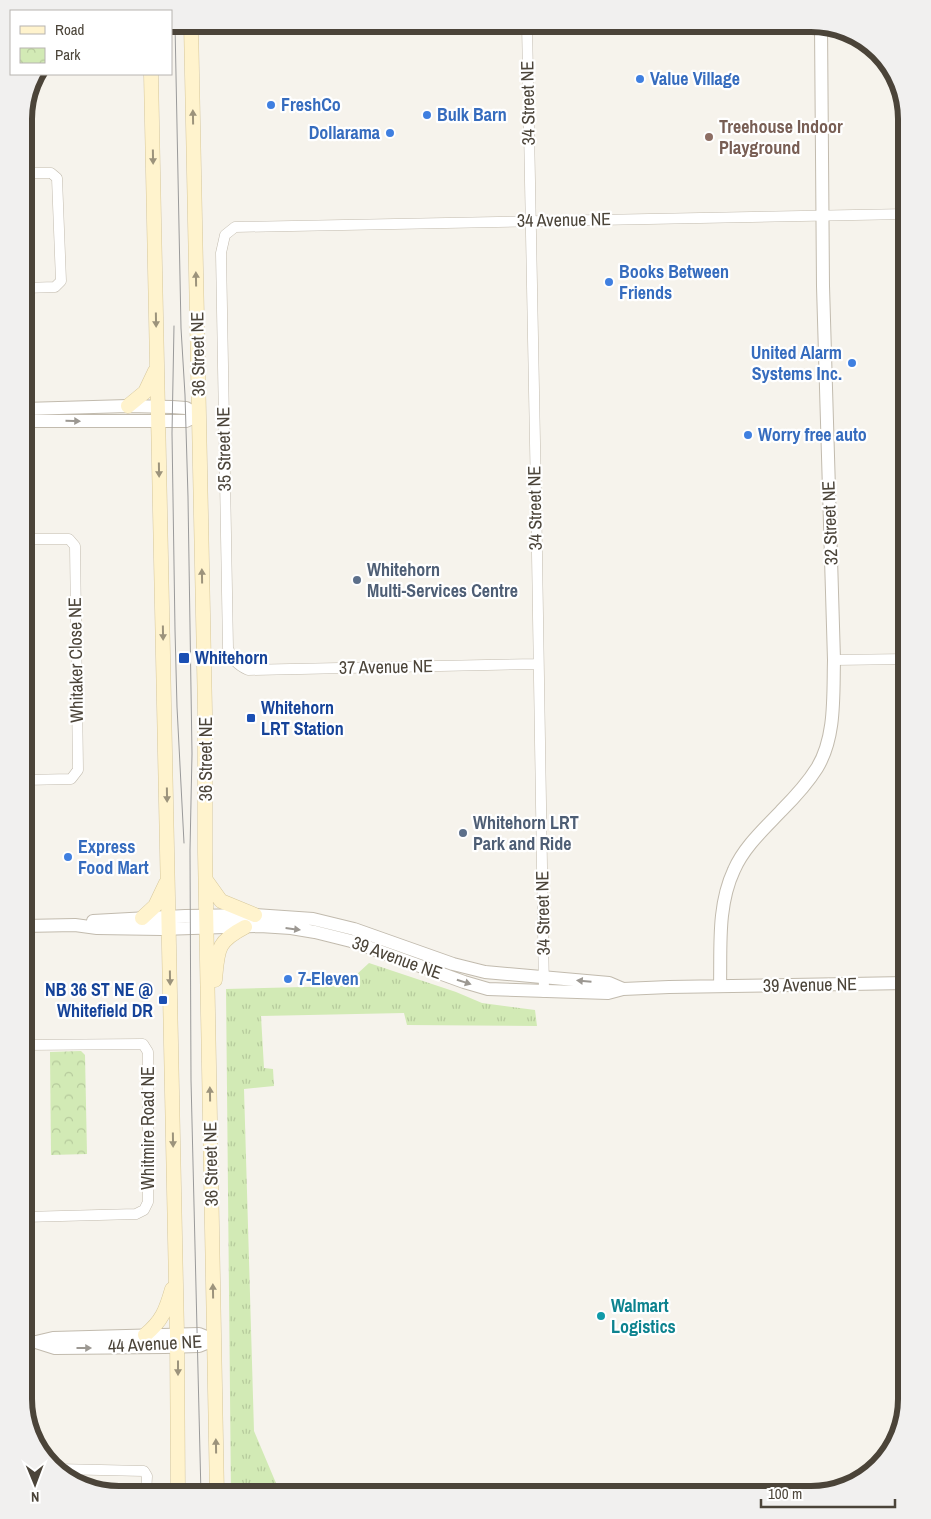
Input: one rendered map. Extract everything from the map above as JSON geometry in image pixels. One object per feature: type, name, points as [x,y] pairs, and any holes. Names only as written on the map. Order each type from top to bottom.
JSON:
[{"type":"main road","name":"36 Street NE","points":[[191,32],[205,712],[206,922],[216,1486]]},
{"type":"main road","points":[[151,75],[156,368],[169,878],[178,1486]]},
{"type":"main road","points":[[128,406],[145,392],[156,368]]},
{"type":"main road","points":[[142,918],[155,906],[169,878]]},
{"type":"main road","points":[[206,880],[221,901],[255,916]]},
{"type":"main road","points":[[208,1002],[222,942],[245,927]]},
{"type":"main road","points":[[144,1335],[155,1326],[165,1312],[176,1276]]},
{"type":"street","name":"34 Street NE","points":[[526,33],[544,992]]},
{"type":"street","name":"32 Street NE","points":[[720,986],[723,904],[734,869],[749,845],[795,797],[817,767],[826,750],[831,726],[834,660],[824,286],[821,33]]},
{"type":"street","points":[[33,174],[51,173],[57,178],[61,281],[55,287],[33,288]]},
{"type":"street","name":"34 Avenue NE","points":[[225,235],[235,227],[898,214]]},
{"type":"street","name":"35 Street NE","points":[[225,235],[221,252],[228,648],[236,662]]},
{"type":"street","points":[[33,409],[128,406],[186,408],[199,416]]},
{"type":"street","points":[[33,421],[158,422],[186,421],[199,416]]},
{"type":"street","name":"Whitaker Close NE","points":[[32,780],[71,779],[78,770],[75,546],[69,539],[33,539]]},
{"type":"street","points":[[834,660],[898,659]]},
{"type":"street","name":"37 Avenue NE","points":[[236,662],[248,670],[538,664]]},
{"type":"street","name":"39 Avenue NE","points":[[169,923],[206,922],[255,916],[313,919],[354,929],[453,964],[477,970],[609,983],[623,989]]},
{"type":"street","points":[[76,925],[98,920],[142,918],[169,923]]},
{"type":"street","name":"39 Avenue NE","points":[[206,922],[245,927],[291,928],[315,932],[369,947],[488,989],[608,994],[623,989],[898,983]]},
{"type":"street","points":[[32,926],[76,925],[97,928],[169,923]]},
{"type":"street","name":"Whitmire Road NE","points":[[32,1045],[143,1044],[148,1052],[148,1202],[144,1210],[136,1214],[32,1216]]},
{"type":"street","name":"44 Avenue NE","points":[[32,1342],[55,1348],[177,1340],[198,1334],[214,1340]]},
{"type":"street","name":"44 Avenue NE","points":[[32,1342],[53,1338],[144,1335],[177,1340]]},
{"type":"street","points":[[67,1469],[144,1471],[147,1476],[146,1486]]},
{"type":"green space","points":[[369,963],[456,992],[482,1003],[535,1010],[537,1026],[407,1025],[404,1013],[261,1016],[264,1068],[273,1069],[274,1086],[244,1089],[254,1431],[277,1486],[231,1486],[226,989],[344,986]]},
{"type":"green space","points":[[81,1051],[85,1055],[87,1154],[51,1155],[50,1052]]},
{"type":"tram line","points":[[175,32],[181,328],[188,497],[192,754],[190,850],[191,1080],[201,1486]]},
{"type":"tram line","points":[[174,326],[172,433],[175,630],[184,843]]},
{"type":"place","name":"Value Village","points":[[640,79]]},
{"type":"place","name":"FreshCo","points":[[271,105]]},
{"type":"place","name":"Bulk Barn","points":[[427,115]]},
{"type":"place","name":"Dollarama","points":[[390,133]]},
{"type":"place","name":"Treehouse Indoor Playground","points":[[709,137]]},
{"type":"place","name":"Books Between Friends","points":[[609,282]]},
{"type":"place","name":"United Alarm Systems Inc.","points":[[852,363]]},
{"type":"place","name":"Worry free auto","points":[[748,435]]},
{"type":"place","name":"Whitehorn Multi-Services Centre","points":[[357,580]]},
{"type":"place","name":"Whitehorn","points":[[184,658]]},
{"type":"place","name":"Whitehorn LRT Station","points":[[251,718]]},
{"type":"place","name":"Whitehorn LRT Park and Ride","points":[[463,833]]},
{"type":"place","name":"Express Food Mart","points":[[68,857]]},
{"type":"place","name":"7-Eleven","points":[[288,979]]},
{"type":"place","name":"NB 36 ST NE @ Whitefield DR","points":[[163,1000]]},
{"type":"place","name":"Walmart Logistics","points":[[601,1316]]}]
